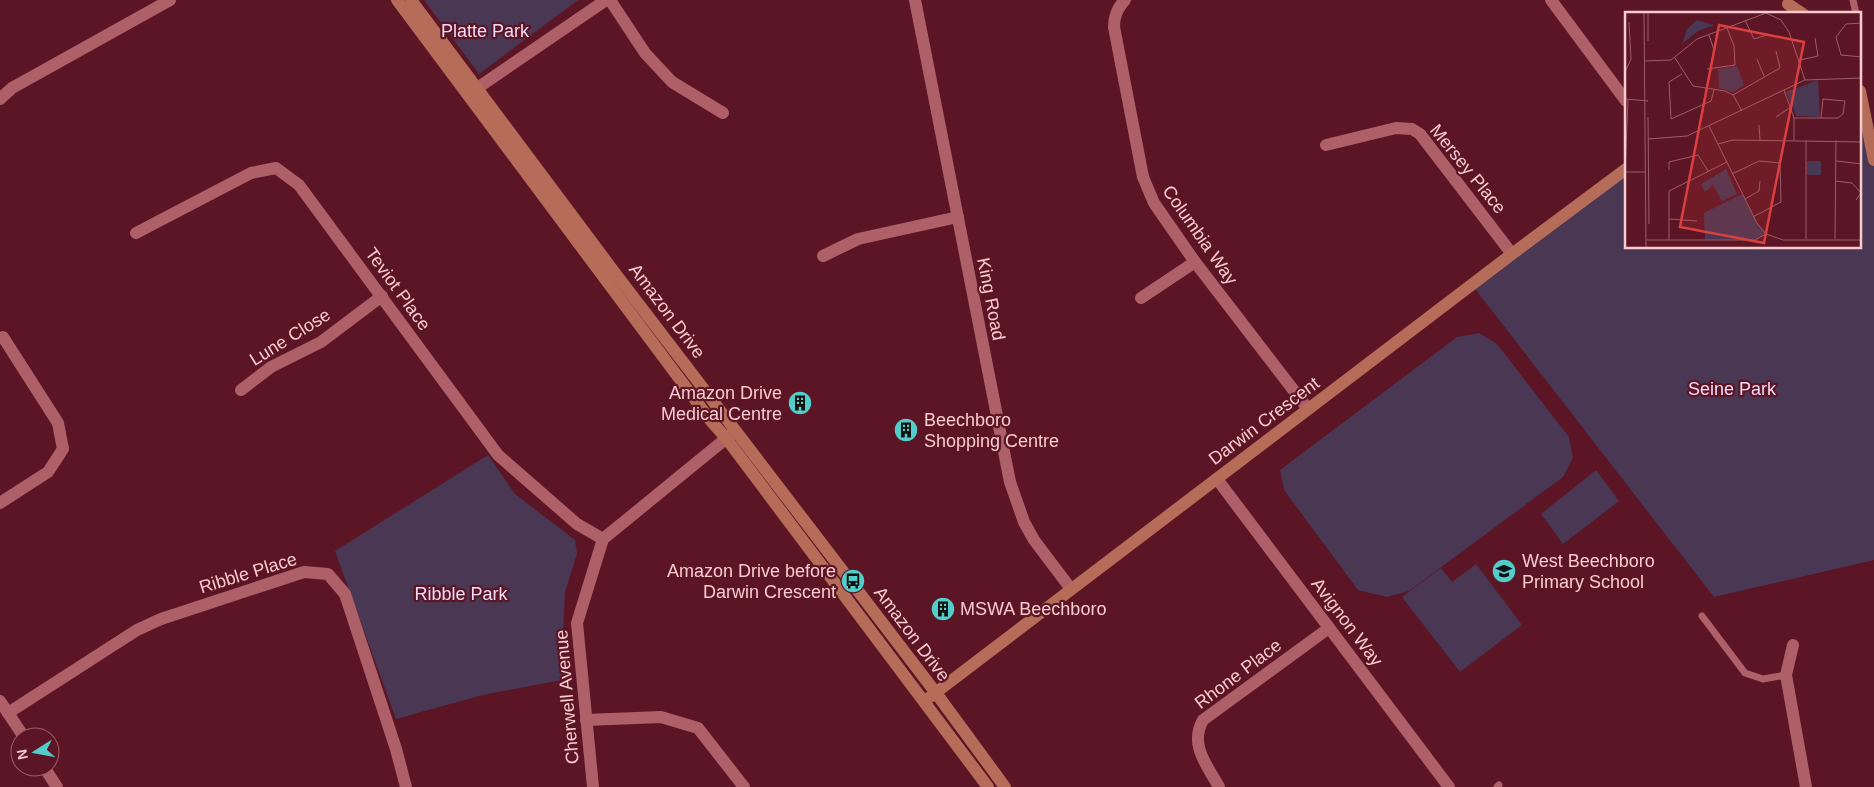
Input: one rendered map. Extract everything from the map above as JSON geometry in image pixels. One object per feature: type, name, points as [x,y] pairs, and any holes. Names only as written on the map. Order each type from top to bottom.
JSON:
[{"type":"street","points":[[0,99],[12,88],[170,0]]},
{"type":"street","name":"Amazon Drive","points":[[397,0],[472,91]]},
{"type":"street","name":"Amazon Drive","points":[[411,0],[472,91],[711,422],[731,434],[936,693],[1005,787]]},
{"type":"street","points":[[472,91],[608,0],[645,53],[672,82],[723,113]]},
{"type":"street","name":"King Road","points":[[915,0],[1010,482],[1024,522],[1034,540],[1071,589]]},
{"type":"street","name":"Columbia Way","points":[[1125,0],[1117,10],[1114,27],[1142,177],[1154,203],[1195,262],[1308,409]]},
{"type":"street","points":[[1551,0],[1625,99]]},
{"type":"street","points":[[1786,6],[1799,12]]},
{"type":"street","points":[[1862,101],[1874,160]]},
{"type":"street","name":"Mersey Place","points":[[1326,145],[1396,128],[1412,129],[1420,134],[1512,254]]},
{"type":"street","name":"Teviot Place","points":[[136,233],[251,173],[276,168],[298,185],[498,454],[577,524],[603,539]]},
{"type":"street","name":"Darwin Crescent","points":[[924,702],[1625,170]]},
{"type":"street","points":[[823,256],[858,239],[958,217]]},
{"type":"street","points":[[1141,298],[1195,262]]},
{"type":"street","name":"Lune Close","points":[[241,390],[271,367],[321,342],[382,296]]},
{"type":"street","points":[[0,503],[48,472],[63,449],[58,423],[3,337]]},
{"type":"street","points":[[603,539],[731,434]]},
{"type":"street","name":"Amazon Drive","points":[[731,434],[924,702],[988,787]]},
{"type":"street","name":"Avignon Way","points":[[1216,479],[1449,787]]},
{"type":"street","name":"Cherwell Avenue","points":[[592,787],[577,623],[603,539]]},
{"type":"street","name":"Ribble Place","points":[[8,713],[137,630],[161,619],[304,572],[328,574],[345,594],[396,749],[406,787]]},
{"type":"street","name":"Rhone Place","points":[[1219,787],[1198,745],[1197,736],[1203,720],[1329,628]]},
{"type":"street","points":[[1793,645],[1786,675],[1806,787]]},
{"type":"street","points":[[0,701],[17,727]]},
{"type":"street","points":[[586,720],[660,717],[698,728],[744,787]]},
{"type":"lane","points":[[1702,616],[1745,673],[1763,679],[1786,675]]},
{"type":"green space","name":"Platte Park","points":[[424,0],[578,0],[479,74]]},
{"type":"green space","name":"Seine Park","points":[[1862,101],[1874,160],[1874,560],[1714,597],[1472,285],[1625,169],[1625,249],[1862,249]]},
{"type":"green space","points":[[1479,333],[1497,344],[1569,437],[1573,458],[1563,477],[1409,591],[1387,597],[1358,590],[1284,490],[1280,470],[1457,337]]},
{"type":"green space","name":"Ribble Park","points":[[488,455],[515,494],[575,540],[577,554],[565,592],[563,633],[567,679],[483,695],[396,719],[335,551]]},
{"type":"green space","points":[[1596,470],[1619,501],[1563,544],[1541,514]]},
{"type":"green space","points":[[1476,564],[1522,625],[1460,672],[1402,597],[1441,568],[1452,582]]},
{"type":"place","name":"Amazon Drive Medical Centre","points":[[800,403]]},
{"type":"place","name":"Beechboro Shopping Centre","points":[[906,430]]},
{"type":"place","name":"West Beechboro Primary School","points":[[1504,571]]},
{"type":"place","name":"Amazon Drive before Darwin Crescent","points":[[853,581]]},
{"type":"place","name":"MSWA Beechboro","points":[[943,609]]}]
